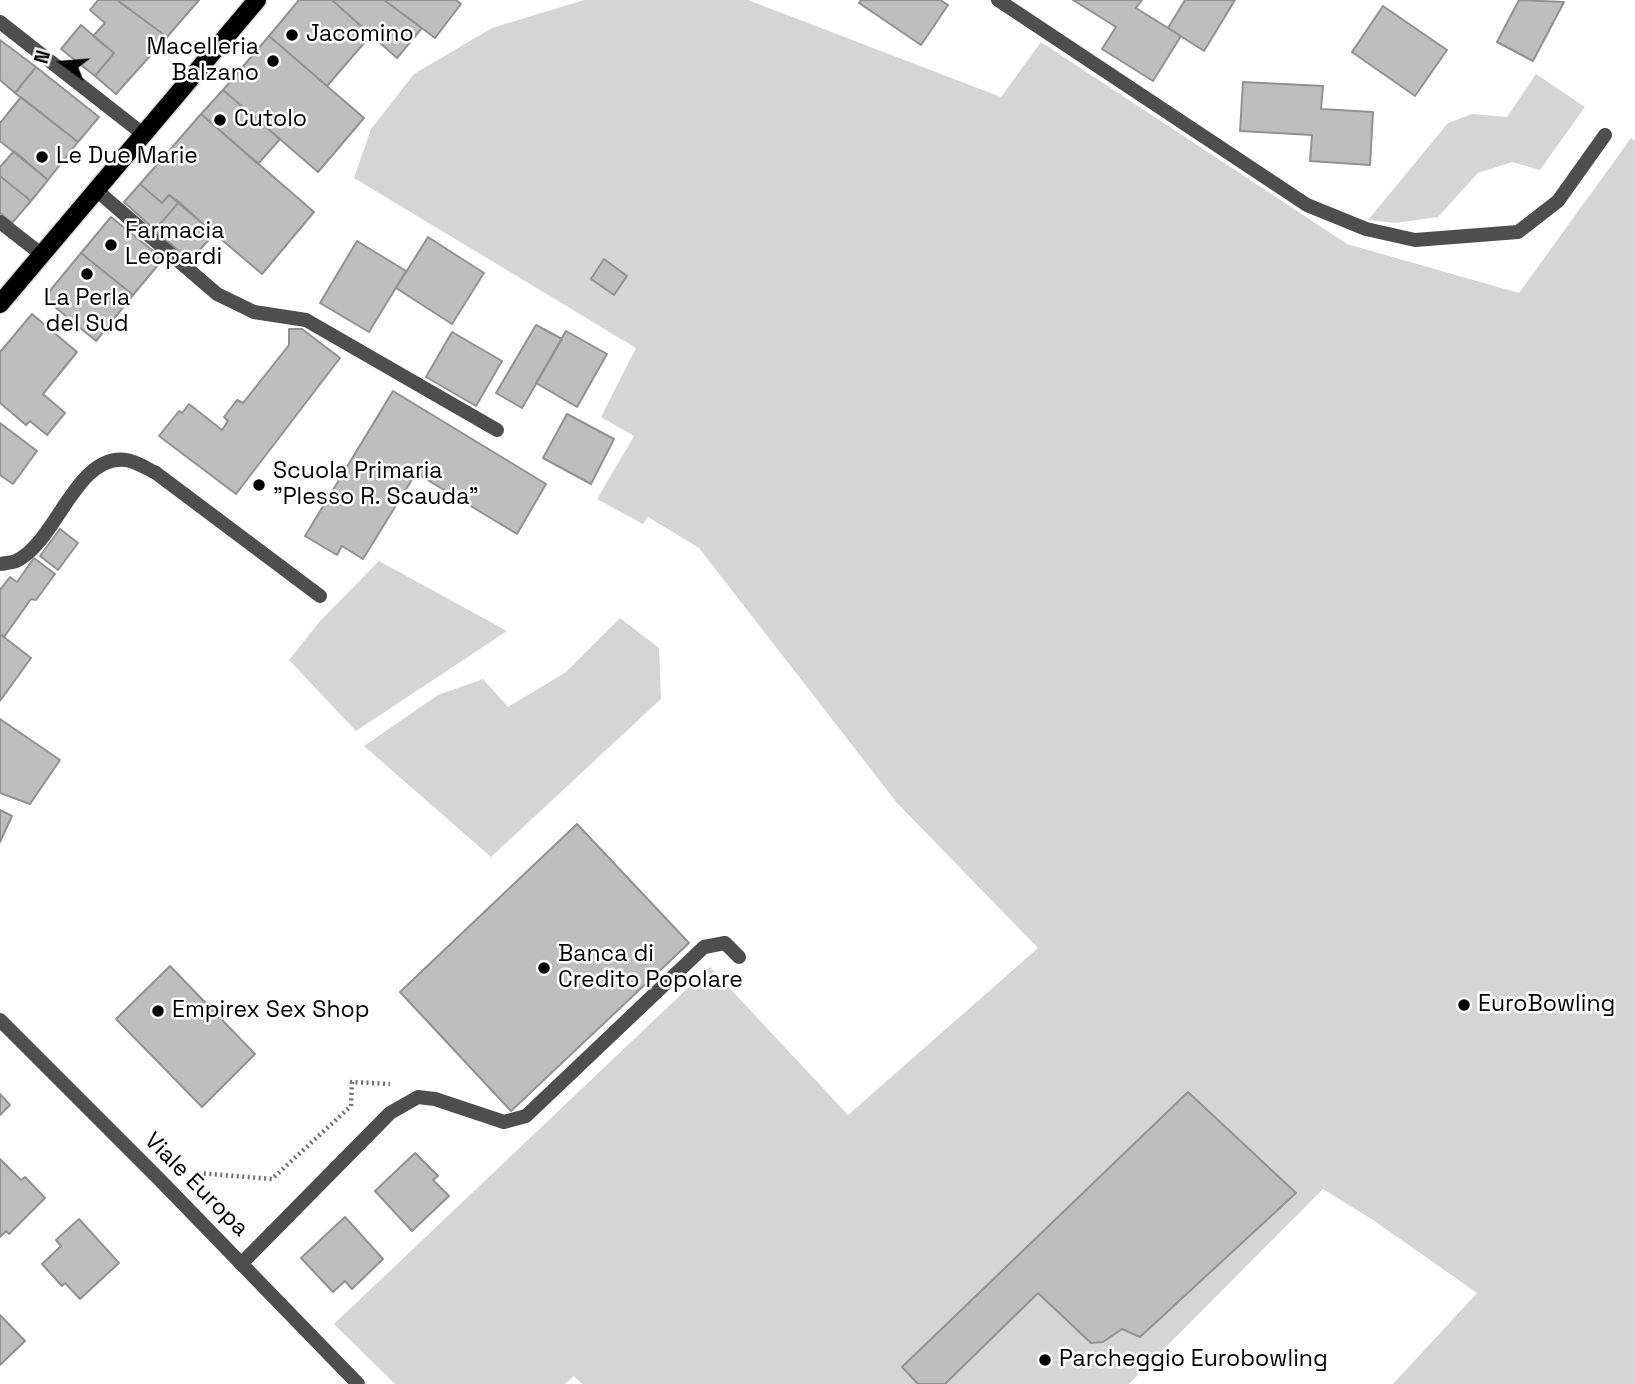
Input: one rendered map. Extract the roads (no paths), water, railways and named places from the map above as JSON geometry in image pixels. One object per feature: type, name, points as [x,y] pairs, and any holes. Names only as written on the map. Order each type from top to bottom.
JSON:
[{"type":"main road","points":[[0,304],[257,0]]},
{"type":"street","points":[[998,0],[1307,205],[1366,229],[1415,240],[1518,232],[1558,201],[1605,135]]},
{"type":"street","points":[[0,22],[143,134]]},
{"type":"street","points":[[95,189],[217,294],[254,312],[306,320],[497,430]]},
{"type":"street","points":[[0,222],[41,254]]},
{"type":"street","points":[[0,564],[15,562],[31,550],[90,472],[108,460],[128,460],[156,473],[320,596]]},
{"type":"street","points":[[241,1264],[390,1113],[418,1097],[435,1099],[505,1122],[526,1116],[704,947],[725,943],[739,957]]},
{"type":"street","name":"Viale Europa","points":[[0,1020],[358,1384]]},
{"type":"place","name":"Jacomino","points":[[292,35]]},
{"type":"place","name":"Macelleria Balzano","points":[[273,61]]},
{"type":"place","name":"Cutolo","points":[[220,120]]},
{"type":"place","name":"Le Due Marie","points":[[42,157]]},
{"type":"place","name":"Farmacia Leopardi","points":[[111,245]]},
{"type":"place","name":"La Perla del Sud","points":[[87,274]]},
{"type":"place","name":"Scuola Primaria \"Plesso R. Scauda\"","points":[[259,485]]},
{"type":"place","name":"Banca di Credito Popolare","points":[[544,968]]},
{"type":"place","name":"EuroBowling","points":[[1464,1005]]},
{"type":"place","name":"Empirex Sex Shop","points":[[158,1011]]},
{"type":"place","name":"Parcheggio Eurobowling","points":[[1045,1360]]}]
